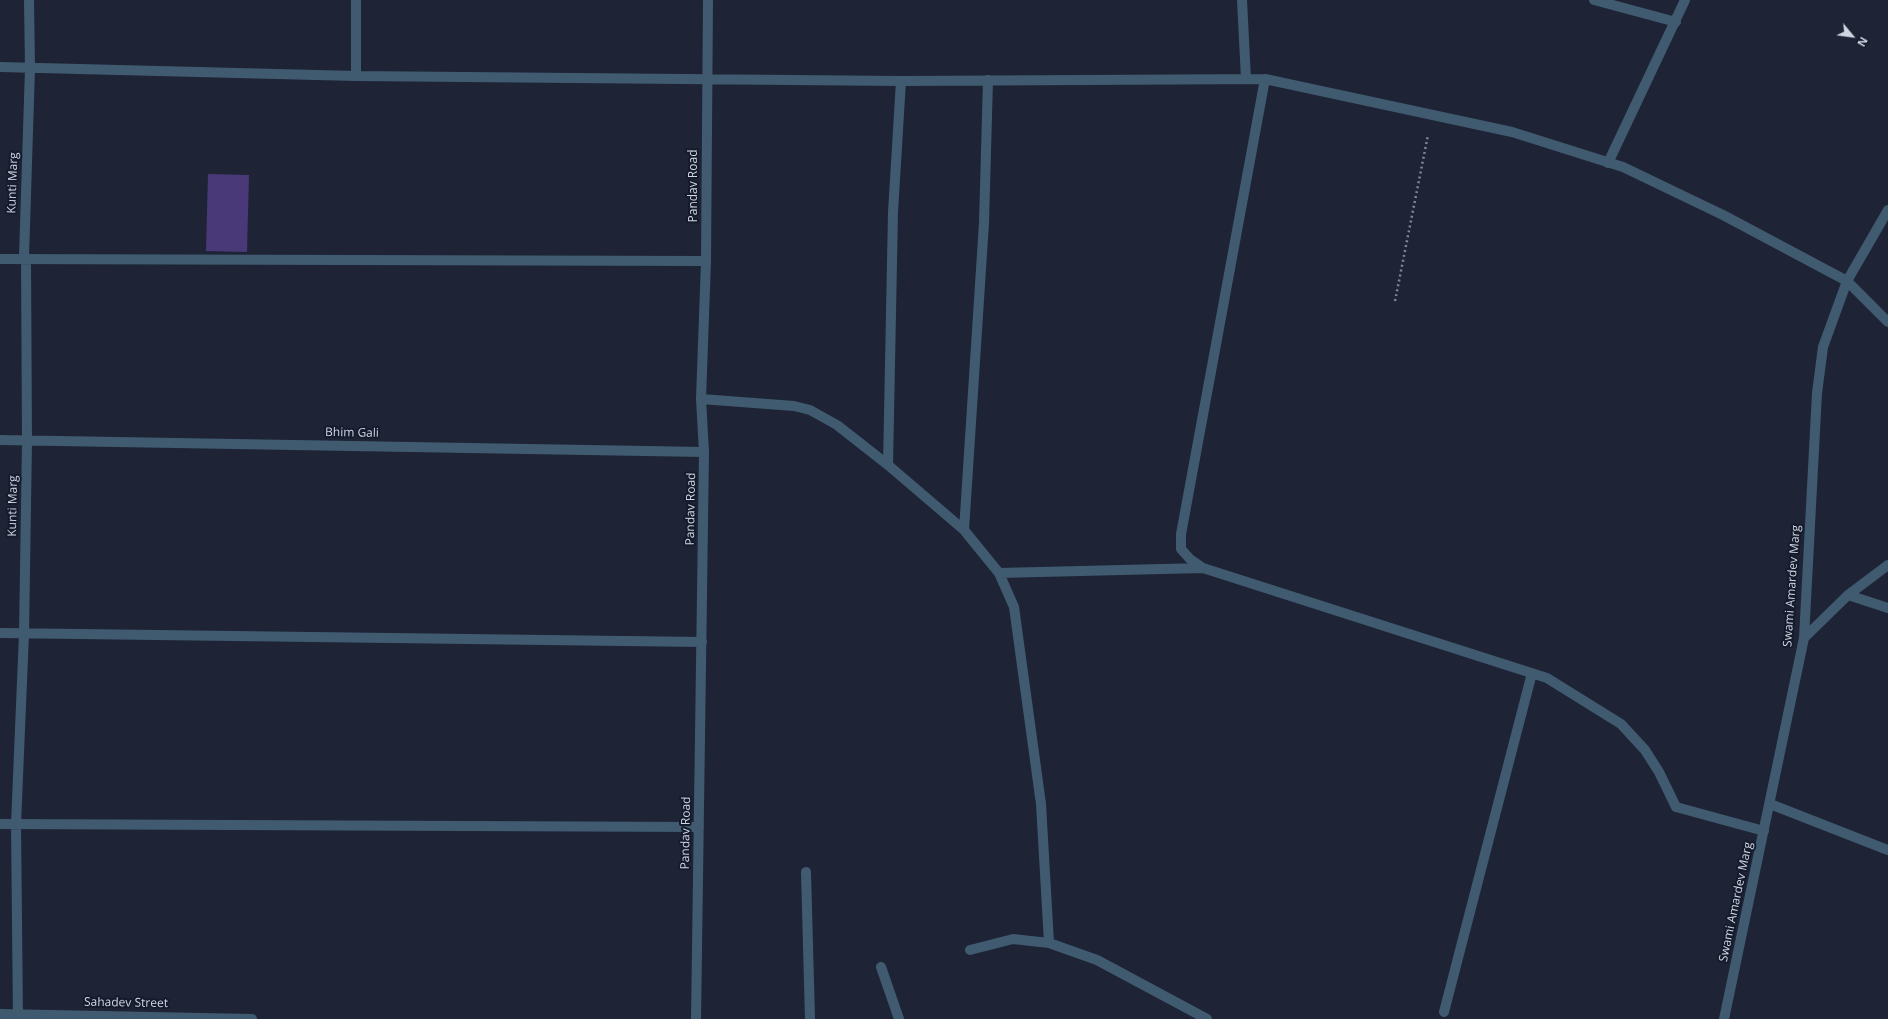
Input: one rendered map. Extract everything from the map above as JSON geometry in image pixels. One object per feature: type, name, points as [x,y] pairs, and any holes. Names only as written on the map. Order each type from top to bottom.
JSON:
[{"type":"street","name":"Kunti Marg","points":[[18,1016],[16,824],[24,634],[27,441],[26,259],[24,257],[30,68],[28,0]]},
{"type":"street","points":[[356,0],[356,76]]},
{"type":"street","name":"Pandav Road","points":[[696,1019],[704,452],[701,399],[706,261],[708,0]]},
{"type":"street","points":[[1242,0],[1246,79]]},
{"type":"street","points":[[1594,0],[1676,22]]},
{"type":"street","points":[[1608,163],[1676,22],[1685,0]]},
{"type":"street","points":[[0,68],[356,76],[902,81],[1264,79],[1512,132],[1623,167],[1723,214],[1847,281],[1888,322]]},
{"type":"street","points":[[1264,79],[1181,534],[1181,549],[1190,559],[1203,568],[1547,678],[1621,724],[1645,750],[1659,772],[1676,807],[1764,831]]},
{"type":"street","points":[[964,530],[984,223],[988,80]]},
{"type":"street","points":[[888,465],[893,212],[902,81]]},
{"type":"street","name":"Swami Amardev Marg","points":[[1724,1019],[1804,638],[1817,393],[1824,347],[1847,281],[1888,210]]},
{"type":"street","points":[[0,259],[706,261]]},
{"type":"street","points":[[701,399],[794,406],[810,410],[837,426],[888,465],[964,530],[999,573],[1014,607],[1040,804],[1049,943]]},
{"type":"street","name":"Bhim Gali","points":[[0,440],[704,452]]},
{"type":"street","points":[[1804,638],[1848,595],[1888,564]]},
{"type":"street","points":[[999,573],[1203,568]]},
{"type":"street","points":[[1848,595],[1888,608]]},
{"type":"street","points":[[0,634],[702,642]]},
{"type":"street","points":[[1444,1012],[1532,673]]},
{"type":"street","points":[[1770,804],[1888,850]]},
{"type":"street","points":[[0,824],[699,827]]},
{"type":"street","points":[[806,872],[810,1019]]},
{"type":"street","points":[[970,950],[1013,939],[1049,943],[1097,960],[1207,1019]]},
{"type":"street","points":[[881,967],[899,1019]]},
{"type":"street","name":"Sahadev Street","points":[[0,1014],[18,1016],[252,1019]]},
{"type":"path","points":[[1395,301],[1432,114]]},
{"type":"building","points":[[208,174],[249,175],[247,252],[206,251]]}]
